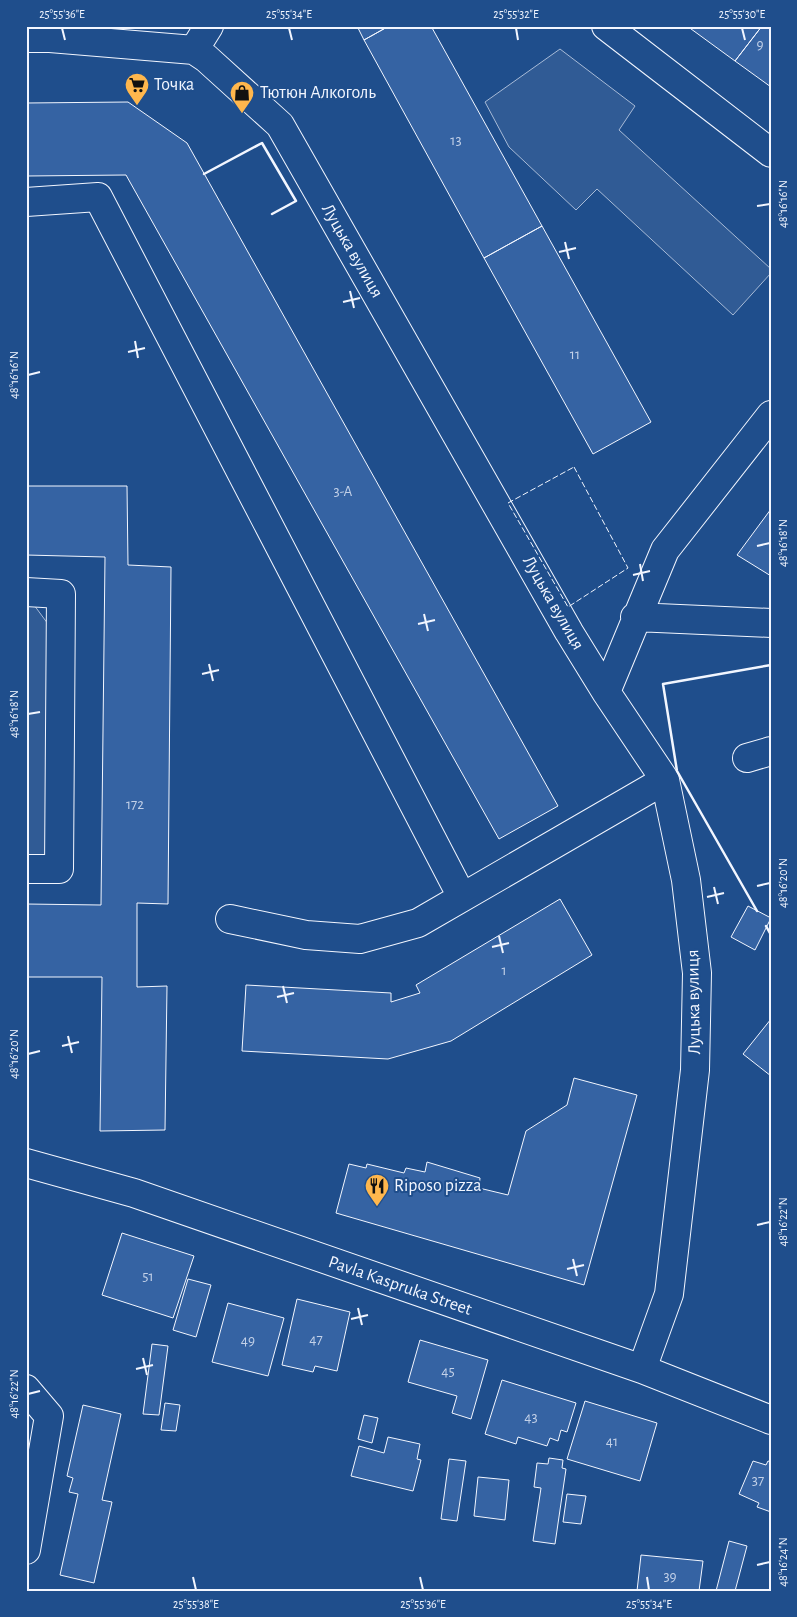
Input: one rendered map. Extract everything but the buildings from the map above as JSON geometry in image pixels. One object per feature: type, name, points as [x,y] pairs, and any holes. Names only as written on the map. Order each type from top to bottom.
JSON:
[{"type":"street","points":[[38,38],[194,50],[209,26]]},
{"type":"street","points":[[606,26],[771,152]]},
{"type":"street","name":"Луцька вулиця","points":[[194,50],[206,58],[280,125],[564,624],[606,692],[665,780],[686,880],[697,973],[695,1070],[668,1294],[642,1370]]},
{"type":"street","points":[[26,202],[98,197],[462,897]]},
{"type":"street","points":[[606,692],[635,617],[665,550],[771,415]]},
{"type":"street","points":[[26,592],[61,594],[59,869],[26,869]]},
{"type":"street","points":[[635,617],[771,623]]},
{"type":"street","points":[[230,919],[306,935],[360,938],[418,923],[665,780]]},
{"type":"street","name":"Pavla Kaspruka Street","points":[[27,1171],[134,1193],[642,1370],[771,1420]]},
{"type":"street","points":[[26,1389],[50,1416],[26,1550]]},
{"type":"shaded area","points":[[560,49],[635,106],[619,130],[771,269],[771,273],[733,315],[597,189],[576,210],[509,147],[485,102]]},
{"type":"shaded area","points":[[26,605],[34,605],[51,628],[48,861],[26,861]]},
{"type":"fence","points":[[574,467],[628,568],[568,607],[508,503],[574,467]]},
{"type":"wall","points":[[204,174],[262,143],[296,201],[272,214]]},
{"type":"wall","points":[[757,911],[677,771],[663,684],[771,665]]},
{"type":"wall","points":[[766,926],[771,935]]},
{"type":"place","name":"Точка","points":[[137,106]]},
{"type":"place","name":"Тютюн Алкоголь","points":[[242,114]]},
{"type":"place","name":"Riposo pizza","points":[[377,1207]]}]
